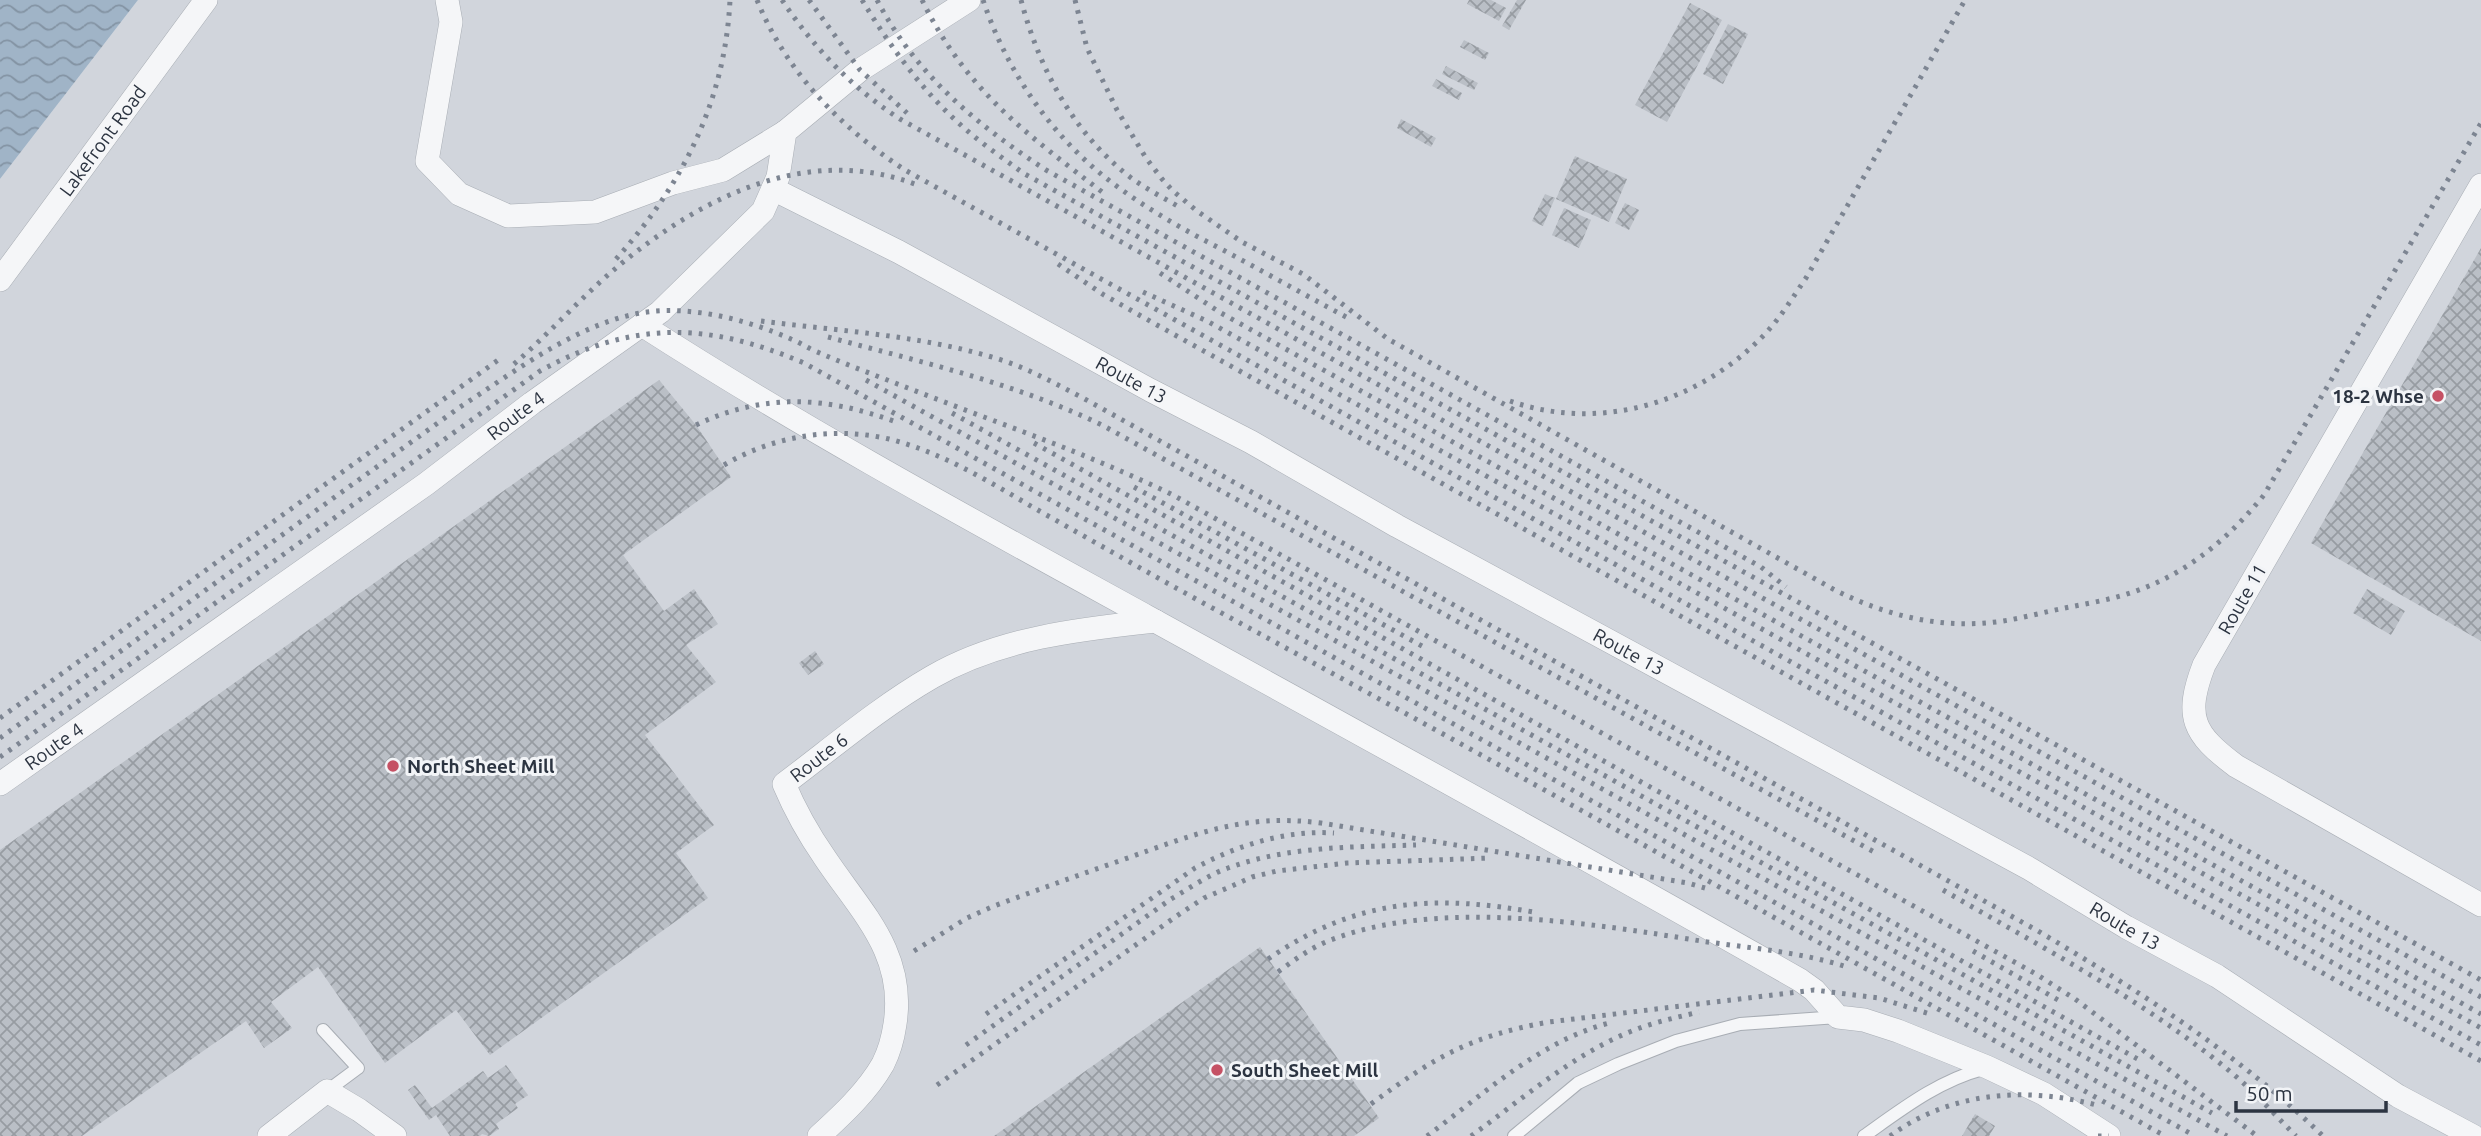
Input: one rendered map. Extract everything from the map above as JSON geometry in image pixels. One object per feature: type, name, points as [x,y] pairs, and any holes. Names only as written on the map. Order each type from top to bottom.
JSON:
[{"type":"street","name":"Lakefront Road","points":[[0,280],[206,0]]},
{"type":"street","points":[[447,0],[451,22],[427,161],[459,194],[508,216],[595,212],[673,183],[723,170],[785,132],[860,70],[970,0]]},
{"type":"street","name":"Route 4","points":[[0,784],[426,484],[532,403],[660,312],[763,211],[778,177],[785,132]]},
{"type":"street","name":"Route 11","points":[[2481,186],[2204,665],[2193,698],[2193,717],[2204,738],[2236,766],[2481,905]]},
{"type":"street","name":"Route 13","points":[[773,189],[899,252],[1251,442],[1397,526],[2030,869],[2126,927],[2217,976],[2398,1096],[2473,1136]]},
{"type":"street","points":[[642,325],[829,441],[1595,863],[1800,980],[1814,989],[1838,1017],[1864,1020],[1898,1031],[1987,1068],[2044,1094],[2109,1136]]},
{"type":"street","name":"Route 6","points":[[819,1136],[845,1112],[883,1065],[892,1042],[897,1013],[896,990],[887,951],[877,932],[824,857],[784,784],[902,696],[963,662],[1032,639],[1155,621]]},
{"type":"street","points":[[269,1136],[327,1091],[339,1096],[395,1136]]},
{"type":"lane","points":[[1514,1136],[1578,1083],[1676,1041],[1740,1024],[1838,1017]]},
{"type":"lane","points":[[323,1030],[358,1068],[327,1091]]},
{"type":"lane","points":[[1864,1136],[1937,1087],[1961,1075],[1987,1068]]},
{"type":"shaded area","points":[[138,0],[2481,0],[2481,1136],[0,1136],[0,179]]},
{"type":"water","points":[[0,0],[138,0],[0,179]]},
{"type":"building","points":[[1469,0],[1491,0],[1506,8],[1499,21],[1467,4]]},
{"type":"building","points":[[1517,0],[1526,0],[1509,30],[1502,26]]},
{"type":"building","points":[[1690,3],[1722,20],[1667,122],[1635,105]]},
{"type":"building","points":[[1728,24],[1748,34],[1723,84],[1703,74]]},
{"type":"building","points":[[1464,40],[1489,53],[1485,60],[1460,47]]},
{"type":"building","points":[[1446,66],[1478,83],[1474,90],[1442,74]]},
{"type":"building","points":[[1436,79],[1462,93],[1459,100],[1432,86]]},
{"type":"building","points":[[1401,119],[1436,138],[1431,147],[1397,128]]},
{"type":"building","points":[[1575,156],[1627,179],[1609,222],[1556,199]]},
{"type":"building","points":[[1545,194],[1555,198],[1543,226],[1532,221]]},
{"type":"building","points":[[1625,203],[1639,210],[1629,230],[1615,223]]},
{"type":"building","points":[[1564,208],[1591,220],[1579,248],[1552,235]]},
{"type":"building","name":"18-2 Whse","points":[[2481,248],[2481,641],[2311,543]]},
{"type":"building","name":"North Sheet Mill","points":[[659,380],[696,425],[731,477],[623,555],[664,611],[694,589],[718,624],[686,645],[716,682],[645,735],[714,825],[676,853],[708,898],[490,1055],[456,1010],[385,1063],[318,967],[271,1002],[292,1028],[264,1048],[246,1021],[82,1136],[0,1136],[0,850]]},
{"type":"building","points":[[2367,589],[2405,611],[2391,635],[2353,613]]},
{"type":"building","points":[[815,651],[824,664],[808,675],[799,663]]},
{"type":"building","name":"South Sheet Mill","points":[[1260,947],[1379,1118],[1354,1136],[994,1136]]},
{"type":"building","points":[[506,1065],[528,1095],[515,1104],[518,1108],[496,1124],[499,1129],[489,1136],[450,1136],[436,1115],[429,1120],[408,1090],[415,1085],[432,1108],[483,1071],[488,1078]]},
{"type":"building","points":[[1975,1114],[1995,1126],[1989,1136],[1962,1136]]},
{"type":"railway","points":[[616,259],[661,201],[696,139],[720,73],[730,0]]},
{"type":"railway","points":[[757,0],[783,51],[818,96],[859,136],[905,170],[2481,1045]]},
{"type":"railway","points":[[782,0],[835,66],[866,94],[900,119],[2481,997]]},
{"type":"railway","points":[[809,0],[860,70],[907,113]]},
{"type":"railway","points":[[862,0],[895,51],[920,83],[970,133],[1023,173],[2481,980]]},
{"type":"railway","points":[[877,0],[910,52],[929,75],[972,116],[1046,170],[1761,567],[1786,587]]},
{"type":"railway","points":[[922,0],[959,61],[979,86],[1025,131],[1106,195]]},
{"type":"railway","points":[[983,0],[1017,75],[1048,120],[1085,160],[1120,189],[1164,218],[1348,318]]},
{"type":"railway","points":[[1021,0],[1048,74],[1075,120],[1110,160],[1130,177],[1181,208]]},
{"type":"railway","points":[[1075,0],[1087,48],[1117,110],[1162,179],[1197,211],[1242,242],[1303,274],[1388,339],[1833,589],[1873,607],[1894,613],[1958,624],[2003,621],[2124,595],[2153,584],[2189,565],[2236,526],[2264,495],[2481,123]]},
{"type":"railway","points":[[1510,401],[1544,410],[1579,414],[1614,412],[1680,394],[1711,378],[1739,358],[1771,327],[1806,278],[1965,0]]},
{"type":"railway","points":[[514,364],[622,263],[689,216],[725,197],[762,182],[801,173],[840,170],[880,174],[920,186]]},
{"type":"railway","points":[[1058,264],[1104,295],[1157,325],[2481,1061]]},
{"type":"railway","points":[[1160,273],[1221,313],[2481,1014]]},
{"type":"railway","points":[[1143,292],[1207,321],[2481,1028]]},
{"type":"railway","points":[[0,738],[460,407],[549,349],[597,326],[647,312],[683,311],[720,316],[774,332],[849,365],[1075,452],[1173,495],[2036,974],[2075,999],[2257,1136]]},
{"type":"railway","points":[[761,321],[879,335],[966,350],[1018,366],[1083,398],[2038,931],[2186,1025],[2257,1078],[2323,1136]]},
{"type":"railway","points":[[0,757],[540,371],[607,342],[671,332],[703,334],[769,349],[804,363],[2195,1136]]},
{"type":"railway","points":[[828,337],[1002,385],[1102,425],[1876,853]]},
{"type":"railway","points":[[0,718],[501,358]]},
{"type":"railway","points":[[866,380],[2227,1136]]},
{"type":"railway","points":[[696,425],[746,407],[795,402],[845,407],[896,422]]},
{"type":"railway","points":[[952,413],[2212,1113]]},
{"type":"railway","points":[[724,465],[743,455],[783,441],[804,436],[846,433],[889,439],[949,461],[2165,1136]]},
{"type":"railway","points":[[1034,443],[2143,1062]]},
{"type":"railway","points":[[1134,487],[1422,646]]},
{"type":"railway","points":[[914,951],[967,918],[1010,900],[1172,842],[1218,828],[1267,821],[1321,823],[1705,888]]},
{"type":"railway","points":[[986,1014],[1195,868],[1228,852],[1262,841],[1298,834],[1334,833]]},
{"type":"railway","points":[[966,1045],[1171,899],[1221,871],[1274,855],[1345,847],[1416,845]]},
{"type":"railway","points":[[937,1085],[1181,913],[1204,898],[1252,877],[1277,871],[1347,863],[1491,858]]},
{"type":"railway","points":[[1943,890],[2096,978],[2205,1051],[2239,1079],[2296,1136]]},
{"type":"railway","points":[[1268,959],[1333,923],[1398,906],[1465,904],[1539,913]]},
{"type":"railway","points":[[1278,972],[1321,944],[1370,928],[1416,920],[1464,917],[1513,918],[1611,927],[1793,954],[1847,967]]},
{"type":"railway","points":[[1973,951],[2058,1000]]},
{"type":"railway","points":[[1371,1104],[1415,1073],[1454,1051],[1497,1034],[1549,1022],[1814,990],[1879,998],[1930,1014]]},
{"type":"railway","points":[[1471,1136],[1546,1080],[1606,1043],[1644,1026],[1699,1012]]},
{"type":"railway","points":[[1427,1136],[1538,1054],[1587,1030],[1613,1022]]},
{"type":"railway","points":[[1890,1136],[1938,1110],[1964,1101],[1991,1097],[2045,1096],[2100,1106]]},
{"type":"railway","points":[[2098,1136],[2109,1136]]},
{"type":"place","name":"18-2 Whse","points":[[2438,396]]},
{"type":"place","name":"North Sheet Mill","points":[[393,766]]},
{"type":"place","name":"South Sheet Mill","points":[[1217,1070]]}]
